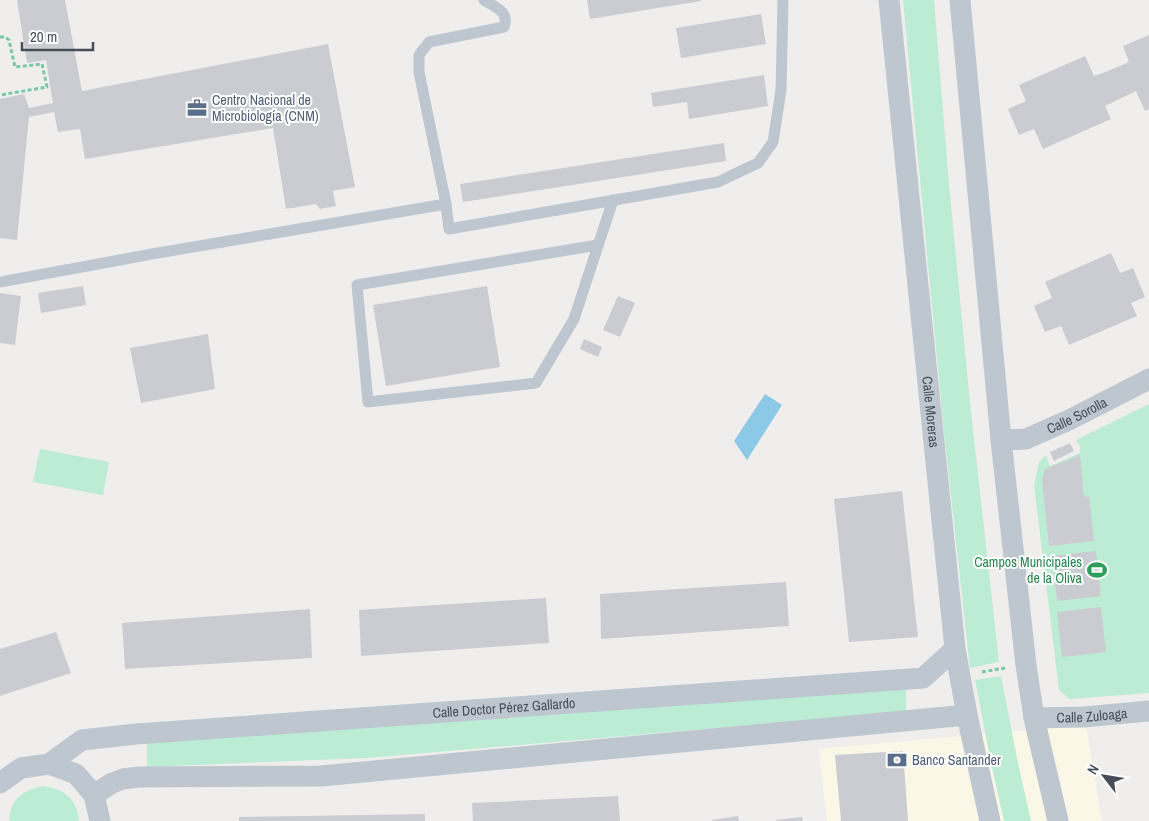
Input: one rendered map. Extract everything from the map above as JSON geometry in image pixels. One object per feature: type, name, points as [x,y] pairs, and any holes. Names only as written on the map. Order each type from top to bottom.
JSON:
[{"type":"street","name":"Calle Moreras","points":[[889,0],[955,649],[990,821]]},
{"type":"street","points":[[960,0],[1001,440],[1026,665],[1034,718],[1058,821]]},
{"type":"street","name":"Calle Sorolla","points":[[1001,440],[1026,439],[1069,420],[1149,379]]},
{"type":"street","name":"Calle Doctor Pérez Gallardo","points":[[49,764],[82,740],[136,734],[923,678],[955,649]]},
{"type":"street","name":"Calle Zuloaga","points":[[1034,718],[1084,717],[1149,711]]},
{"type":"street","points":[[94,796],[112,783],[123,779],[139,777],[321,776],[967,714]]},
{"type":"street","points":[[0,783],[21,768],[49,764],[76,774],[94,796],[100,821]]},
{"type":"lane","points":[[484,0],[501,11],[506,18],[504,27],[429,42],[419,54],[419,72],[446,204],[449,229],[718,182],[758,162],[773,142],[781,90],[784,0]]},
{"type":"lane","points":[[598,244],[357,285],[368,402],[536,383],[574,319],[613,200]]},
{"type":"lane","points":[[0,282],[162,252],[446,204]]},
{"type":"path","points":[[0,37],[5,37],[8,40],[15,67],[42,64],[47,87],[0,95]]},
{"type":"path","points":[[960,676],[1026,665]]},
{"type":"shaded area","points":[[1086,725],[1102,821],[827,821],[819,749]]},
{"type":"green space","points":[[903,0],[934,0],[949,185],[970,403],[999,662],[970,668],[944,433]]},
{"type":"green space","name":"Campos Municipales de la Oliva","points":[[1149,404],[1149,693],[1069,699],[1059,690],[1034,485],[1039,462],[1046,455],[1050,466],[1080,453],[1080,446],[1076,440]]},
{"type":"green space","points":[[40,449],[109,462],[103,495],[33,482]]},
{"type":"green space","points":[[1001,676],[1031,821],[1004,821],[992,768],[975,680]]},
{"type":"green space","points":[[906,688],[906,712],[367,758],[147,767],[147,742]]},
{"type":"green space","points":[[43,786],[51,787],[68,796],[76,807],[79,821],[9,821],[15,801],[29,790]]},
{"type":"water","points":[[765,394],[782,405],[747,460],[734,441]]},
{"type":"building","name":"Centro Nacional de Microbiología (CNM)","points":[[17,0],[65,0],[82,91],[328,44],[355,187],[333,191],[336,206],[320,209],[316,204],[286,209],[273,128],[85,159],[80,129],[58,132],[54,112],[29,117],[17,240],[0,238],[0,99],[24,94],[29,108],[53,103],[46,60],[27,63]]},
{"type":"building","points":[[587,0],[701,0],[701,1],[590,19]]},
{"type":"building","points":[[761,14],[766,44],[681,58],[676,28]]},
{"type":"building","points":[[1149,35],[1149,109],[1145,111],[1136,91],[1105,106],[1111,119],[1043,149],[1034,129],[1019,135],[1008,109],[1026,101],[1019,85],[1085,56],[1094,76],[1108,71],[1129,62],[1123,46]]},
{"type":"building","points":[[764,75],[768,106],[689,119],[687,102],[653,107],[651,93]]},
{"type":"building","points":[[724,143],[726,161],[463,202],[460,184]]},
{"type":"building","points":[[1111,253],[1120,273],[1133,268],[1145,297],[1131,303],[1137,316],[1069,345],[1061,326],[1045,332],[1034,306],[1052,298],[1045,282]]},
{"type":"building","points":[[83,286],[86,305],[41,313],[38,293]]},
{"type":"building","points":[[487,286],[500,367],[386,386],[373,305]]},
{"type":"building","points":[[0,293],[21,296],[15,345],[0,343]]},
{"type":"building","points":[[618,296],[635,303],[620,337],[603,330]]},
{"type":"building","points":[[208,334],[215,389],[141,403],[130,348]]},
{"type":"building","points":[[584,339],[602,347],[598,357],[580,349]]},
{"type":"building","points":[[1070,443],[1074,451],[1054,461],[1050,452]]},
{"type":"building","points":[[1080,455],[1084,497],[1089,496],[1094,541],[1049,546],[1042,480],[1045,469]]},
{"type":"building","points":[[902,491],[918,637],[849,642],[834,499]]},
{"type":"building","points":[[1096,551],[1101,596],[1057,601],[1052,556]]},
{"type":"building","points":[[786,582],[789,626],[601,639],[600,594]]},
{"type":"building","points":[[546,598],[549,643],[361,656],[359,610]]},
{"type":"building","points":[[1101,607],[1106,652],[1062,657],[1057,612]]},
{"type":"building","points":[[310,609],[312,658],[125,669],[122,623]]},
{"type":"building","points":[[56,632],[71,673],[0,696],[0,649]]},
{"type":"building","points":[[903,751],[908,821],[841,821],[835,755]]},
{"type":"building","points":[[618,796],[620,821],[473,821],[472,803]]},
{"type":"building","points":[[425,814],[425,821],[239,821],[239,817]]},
{"type":"building","points":[[738,816],[739,821],[712,821],[712,820]]},
{"type":"building","points":[[802,817],[803,821],[776,821],[776,820]]},
{"type":"place","name":"Centro Nacional de Microbiología (CNM)","points":[[197,108]]},
{"type":"place","name":"Campos Municipales de la Oliva","points":[[1097,570]]},
{"type":"place","name":"Banco Santander","points":[[897,760]]}]
